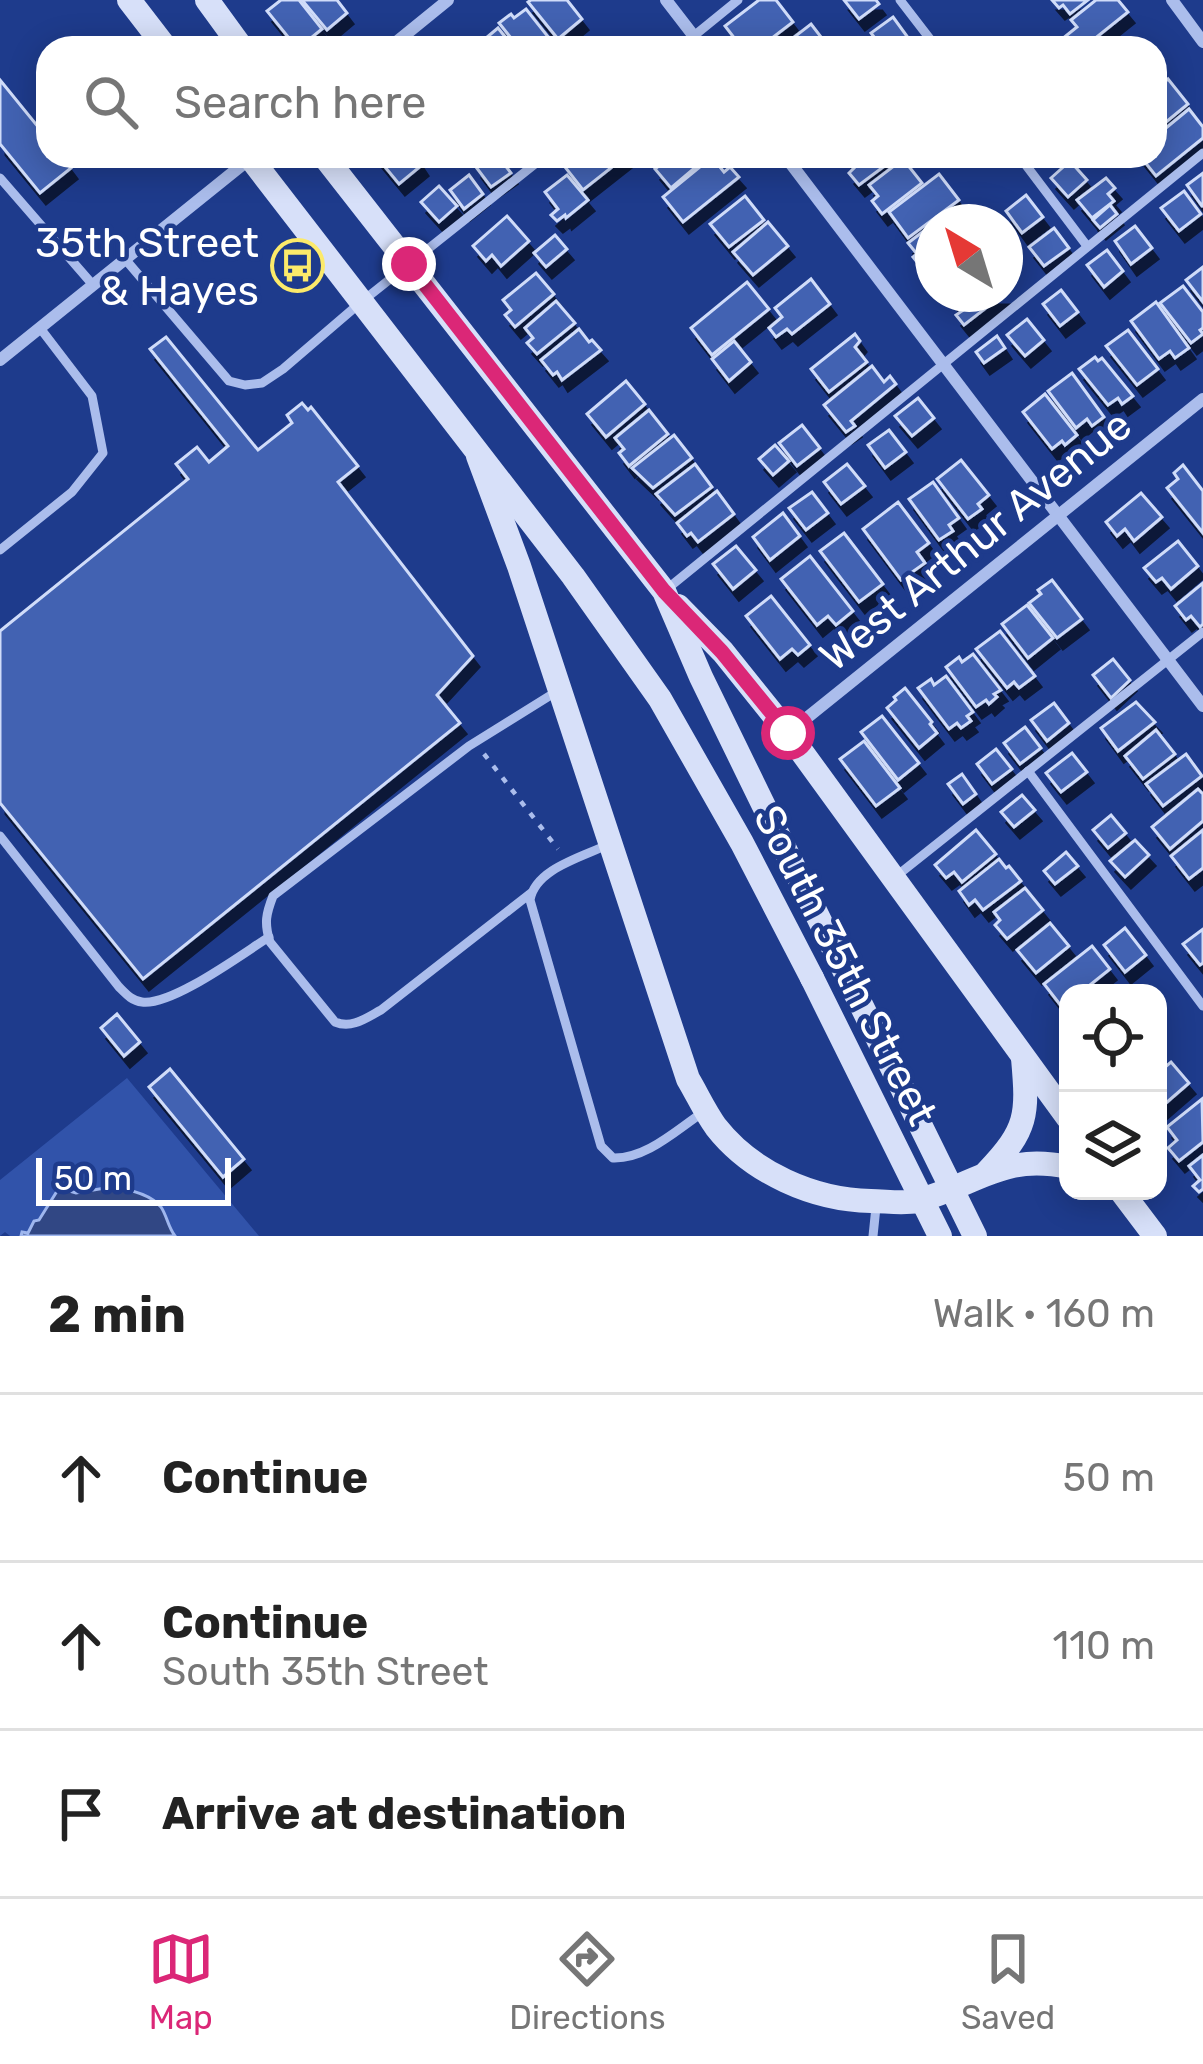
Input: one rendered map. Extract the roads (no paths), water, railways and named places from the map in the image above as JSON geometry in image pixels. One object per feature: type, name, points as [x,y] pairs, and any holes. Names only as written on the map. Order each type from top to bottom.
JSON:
[{"type":"main road","points":[[207,0],[233,36]]},
{"type":"main road","points":[[134,2],[158,36]]},
{"type":"main road","name":"South 35th Street","points":[[259,168],[573,576],[660,699],[742,843],[940,1236]]},
{"type":"main road","name":"South 35th Street","points":[[333,168],[664,591],[788,733],[1059,1105]]},
{"type":"main road","points":[[478,456],[519,566],[688,1079],[717,1128],[759,1167],[810,1192],[877,1201],[914,1202],[1010,1165],[1059,1165]]},
{"type":"main road","name":"South 35th Street","points":[[664,591],[701,677],[975,1236]]},
{"type":"main road","points":[[985,1173],[1022,1129],[1027,1101],[1023,1055]]},
{"type":"main road","points":[[1126,1200],[1155,1236]]},
{"type":"street","points":[[404,36],[448,0]]},
{"type":"street","points":[[666,0],[694,36]]},
{"type":"street","points":[[1172,0],[1203,42]]},
{"type":"street","points":[[0,360],[238,168]]},
{"type":"street","points":[[794,168],[1203,706]]},
{"type":"street","name":"West Arthur Avenue","points":[[788,733],[1203,399]]},
{"type":"lane","points":[[694,36],[738,0]]},
{"type":"lane","points":[[900,0],[928,36]]},
{"type":"lane","points":[[664,591],[1203,153]]},
{"type":"lane","points":[[125,260],[229,381],[262,383],[529,168]]},
{"type":"lane","points":[[1028,168],[1088,246]]},
{"type":"lane","points":[[0,178],[93,285]]},
{"type":"lane","points":[[0,550],[72,492],[103,453],[92,396],[40,328]]},
{"type":"lane","points":[[894,878],[1203,632]]},
{"type":"lane","points":[[560,689],[475,742],[273,896],[265,918],[268,937],[335,1022],[345,1026],[360,1022],[531,893],[544,875],[611,843]]},
{"type":"lane","points":[[1028,771],[1203,1006]]},
{"type":"lane","points":[[0,836],[118,988],[134,1001],[149,1004],[197,984],[268,937]]},
{"type":"lane","points":[[531,893],[601,1146],[608,1155],[629,1158],[706,1110]]},
{"type":"lane","points":[[873,1236],[877,1201]]},
{"type":"place","name":"35th Street & Hayes","points":[[298,266]]}]
